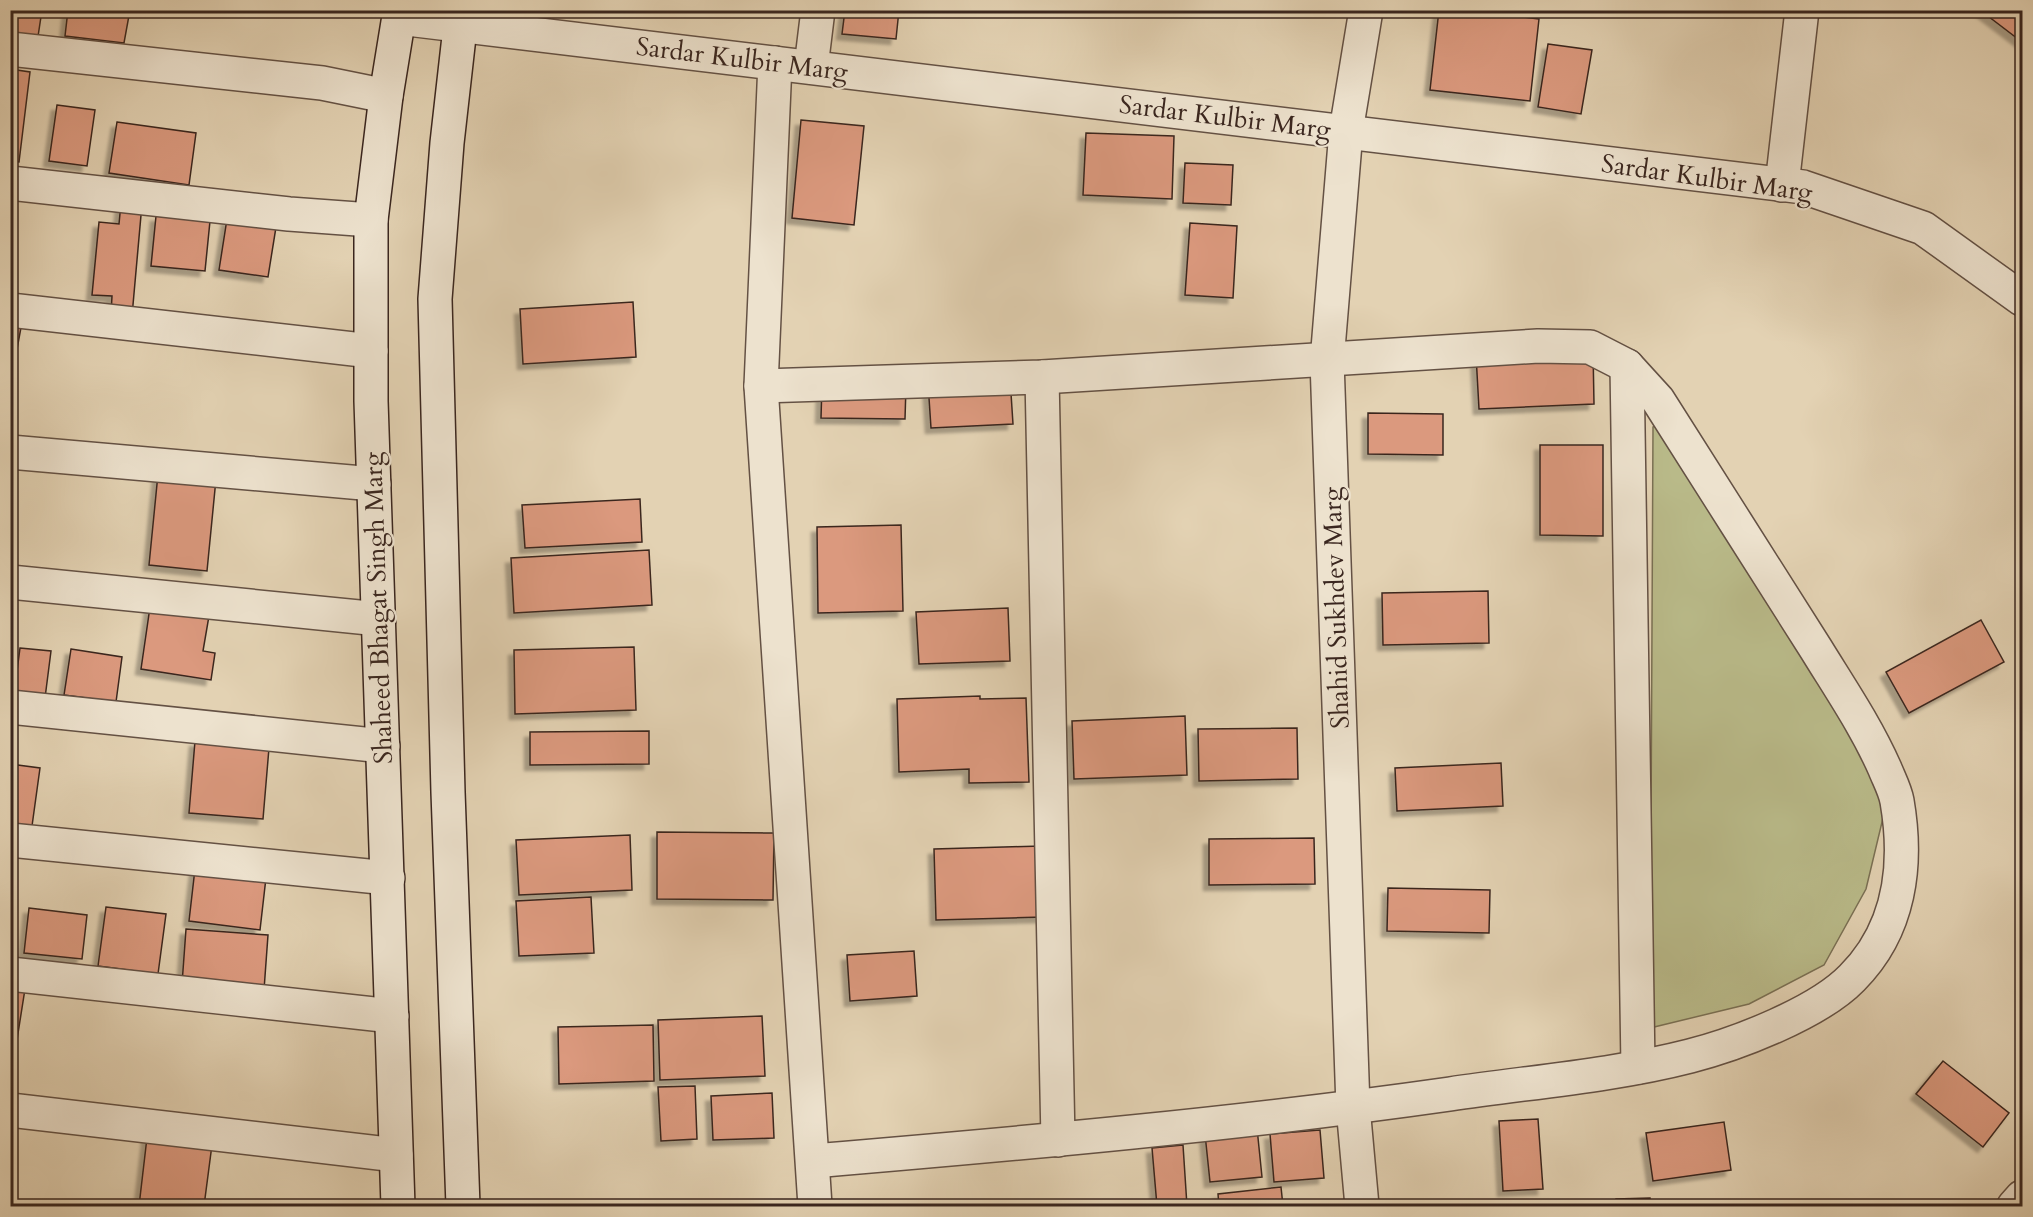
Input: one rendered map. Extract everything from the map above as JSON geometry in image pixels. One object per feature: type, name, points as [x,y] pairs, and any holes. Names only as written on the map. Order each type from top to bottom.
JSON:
[{"type":"street","points":[[811,67],[818,10]]},
{"type":"street","name":"Shahid Sukhdev Marg","points":[[1362,1206],[1353,1107],[1327,361],[1346,131],[1366,10]]},
{"type":"street","points":[[1782,185],[1802,10]]},
{"type":"street","name":"Sardar Kulbir Marg","points":[[400,14],[461,18],[775,63],[1803,187],[1923,228],[2022,300]]},
{"type":"street","name":"Shaheed Bhagat Singh Marg","points":[[398,1206],[374,484],[371,220],[386,96],[400,14]]},
{"type":"street","points":[[461,18],[447,143],[435,299],[448,792],[463,1206]]},
{"type":"street","points":[[10,49],[322,83],[386,96]]},
{"type":"street","points":[[775,63],[761,386],[815,1206]]},
{"type":"street","points":[[10,183],[290,214],[371,220]]},
{"type":"street","points":[[10,310],[371,351]]},
{"type":"street","points":[[761,386],[1042,377],[1548,346],[1590,347],[1627,366],[1658,400],[1873,742],[1897,796],[1902,858],[1894,909],[1880,946],[1850,980],[1814,1005],[1745,1039],[1692,1056],[1638,1067],[1353,1107],[1058,1140],[813,1161]]},
{"type":"street","points":[[1627,366],[1638,1067]]},
{"type":"street","points":[[1042,377],[1058,1140]]},
{"type":"street","points":[[10,452],[374,484]]},
{"type":"street","points":[[10,582],[378,619]]},
{"type":"street","points":[[10,706],[384,746]]},
{"type":"street","points":[[10,840],[388,878]]},
{"type":"street","points":[[10,974],[393,1016]]},
{"type":"street","points":[[10,1110],[396,1155]]},
{"type":"street","points":[[2014,1206],[2022,1197]]},
{"type":"green space","points":[[1672,419],[1871,751],[1883,818],[1866,889],[1824,965],[1749,1004],[1650,1028],[1653,427]]},
{"type":"building","points":[[10,10],[42,10],[37,43],[10,39]]},
{"type":"building","points":[[68,10],[130,10],[124,43],[65,36]]},
{"type":"building","points":[[845,10],[899,10],[896,39],[842,34]]},
{"type":"building","points":[[1439,10],[1467,10],[1539,19],[1530,101],[1430,90]]},
{"type":"building","points":[[1980,10],[2022,10],[2022,42]]},
{"type":"building","points":[[1548,44],[1592,50],[1581,114],[1538,107]]},
{"type":"building","points":[[10,69],[30,72],[19,162],[10,161]]},
{"type":"building","points":[[57,105],[95,110],[87,166],[49,161]]},
{"type":"building","points":[[801,120],[864,126],[854,225],[792,218]]},
{"type":"building","points":[[117,122],[196,133],[189,185],[109,173]]},
{"type":"building","points":[[1086,133],[1174,136],[1172,199],[1083,195]]},
{"type":"building","points":[[1185,163],[1233,165],[1231,205],[1183,203]]},
{"type":"building","points":[[121,203],[142,204],[132,316],[111,314],[112,296],[92,295],[99,222],[119,224]]},
{"type":"building","points":[[156,216],[210,221],[205,271],[151,266]]},
{"type":"building","points":[[227,219],[276,227],[268,277],[219,270]]},
{"type":"building","points":[[1190,223],[1237,226],[1233,298],[1185,295]]},
{"type":"building","points":[[633,302],[636,357],[523,364],[520,309]]},
{"type":"building","points":[[10,319],[22,322],[13,371],[10,371]]},
{"type":"building","points":[[1593,350],[1594,404],[1479,409],[1476,355]]},
{"type":"building","points":[[1010,378],[1013,424],[931,428],[928,383]]},
{"type":"building","points":[[822,384],[906,386],[905,419],[821,418]]},
{"type":"building","points":[[1368,413],[1443,414],[1443,455],[1368,454]]},
{"type":"building","points":[[1540,445],[1603,445],[1603,536],[1540,535]]},
{"type":"building","points":[[158,474],[216,479],[207,571],[149,565]]},
{"type":"building","points":[[640,499],[642,542],[525,548],[522,505]]},
{"type":"building","points":[[901,525],[903,611],[818,613],[817,527]]},
{"type":"building","points":[[649,550],[652,605],[514,613],[511,558]]},
{"type":"building","points":[[1488,591],[1489,643],[1383,645],[1382,593]]},
{"type":"building","points":[[150,607],[209,616],[203,651],[215,653],[211,680],[141,669]]},
{"type":"building","points":[[1008,608],[1010,661],[919,664],[916,612]]},
{"type":"building","points":[[1981,620],[2004,662],[1909,713],[1886,672]]},
{"type":"building","points":[[634,647],[636,710],[515,714],[514,650]]},
{"type":"building","points":[[20,648],[51,651],[45,698],[14,694]]},
{"type":"building","points":[[71,649],[122,657],[116,702],[64,695]]},
{"type":"building","points":[[980,696],[980,699],[1026,698],[1029,782],[969,783],[969,769],[899,772],[897,699]]},
{"type":"building","points":[[1185,716],[1187,775],[1074,779],[1072,721]]},
{"type":"building","points":[[1297,728],[1298,779],[1199,781],[1198,729]]},
{"type":"building","points":[[649,731],[649,764],[530,765],[530,732]]},
{"type":"building","points":[[195,741],[269,748],[263,819],[189,813]]},
{"type":"building","points":[[1501,763],[1503,806],[1397,811],[1395,768]]},
{"type":"building","points":[[10,764],[40,768],[32,826],[10,823]]},
{"type":"building","points":[[657,832],[774,833],[773,900],[657,899]]},
{"type":"building","points":[[630,835],[632,890],[519,895],[516,840]]},
{"type":"building","points":[[1314,838],[1315,884],[1209,885],[1209,839]]},
{"type":"building","points":[[1042,846],[1044,917],[936,920],[934,849]]},
{"type":"building","points":[[10,849],[18,850],[10,911]]},
{"type":"building","points":[[196,860],[267,869],[260,930],[189,921]]},
{"type":"building","points":[[1388,888],[1490,890],[1489,933],[1387,931]]},
{"type":"building","points":[[591,897],[594,953],[519,956],[516,901]]},
{"type":"building","points":[[106,907],[166,914],[158,974],[98,966]]},
{"type":"building","points":[[29,908],[87,915],[82,959],[24,953]]},
{"type":"building","points":[[186,929],[268,935],[264,990],[182,984]]},
{"type":"building","points":[[914,951],[917,996],[850,1001],[847,955]]},
{"type":"building","points":[[10,987],[25,989],[10,1084]]},
{"type":"building","points":[[762,1016],[765,1076],[660,1080],[658,1020]]},
{"type":"building","points":[[653,1025],[654,1081],[559,1084],[558,1027]]},
{"type":"building","points":[[1943,1061],[2009,1113],[1983,1147],[1916,1094]]},
{"type":"building","points":[[695,1086],[697,1139],[661,1141],[658,1087]]},
{"type":"building","points":[[772,1093],[774,1138],[713,1140],[711,1096]]},
{"type":"building","points":[[1538,1119],[1543,1189],[1503,1191],[1499,1121]]},
{"type":"building","points":[[1724,1122],[1731,1170],[1653,1181],[1646,1133]]},
{"type":"building","points":[[1257,1128],[1262,1177],[1210,1182],[1205,1134]]},
{"type":"building","points":[[148,1129],[213,1137],[204,1206],[139,1206]]},
{"type":"building","points":[[1320,1130],[1324,1178],[1274,1182],[1270,1134]]},
{"type":"building","points":[[1183,1145],[1187,1206],[1157,1206],[1152,1148]]},
{"type":"building","points":[[1281,1187],[1283,1206],[1219,1206],[1218,1194]]},
{"type":"building","points":[[1650,1198],[1650,1206],[1616,1206],[1616,1199]]}]
